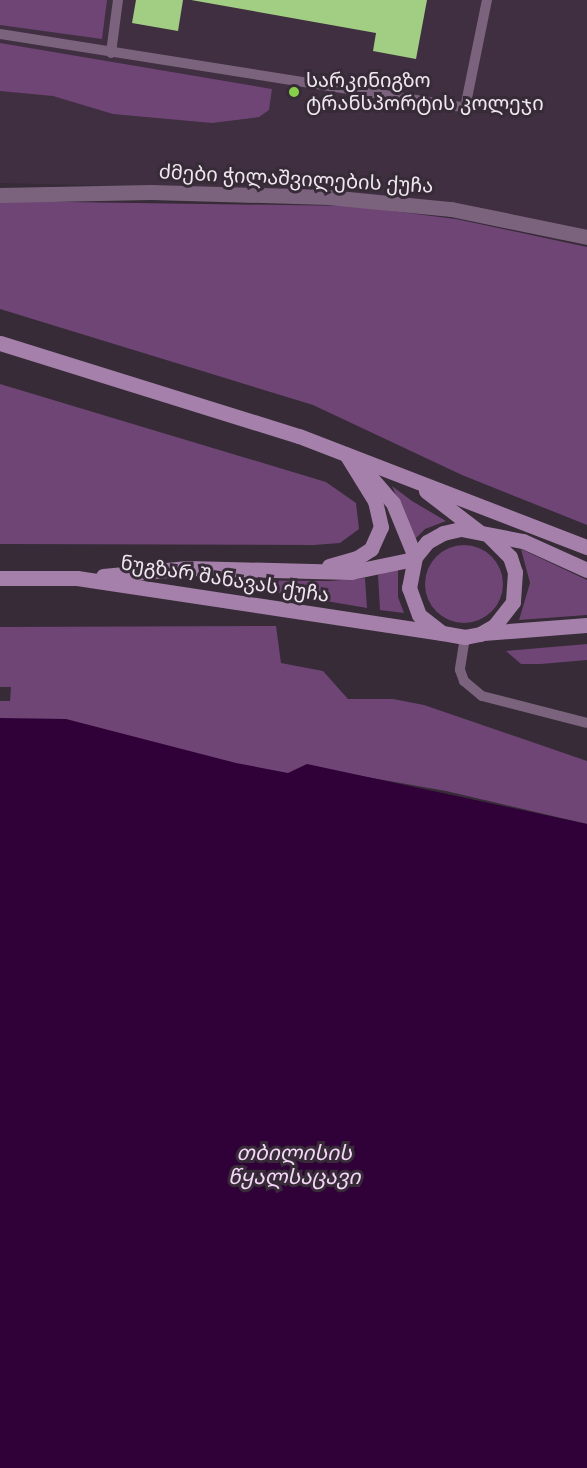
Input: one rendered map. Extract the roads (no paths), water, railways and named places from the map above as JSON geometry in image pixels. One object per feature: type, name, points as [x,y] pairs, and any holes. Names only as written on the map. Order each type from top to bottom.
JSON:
[{"type":"main road","points":[[0,343],[346,454],[587,547]]},
{"type":"main road","points":[[346,454],[372,475],[393,503],[415,558]]},
{"type":"main road","points":[[314,569],[357,558],[379,538],[380,515],[375,501],[346,454]]},
{"type":"main road","points":[[409,478],[484,533],[510,557],[516,587],[505,616],[480,634]]},
{"type":"main road","points":[[587,570],[523,541],[460,529],[442,533],[427,542],[415,558],[408,588],[412,602],[424,620],[442,633],[465,637],[587,625]]},
{"type":"main road","points":[[77,578],[188,568],[314,569],[351,572],[415,558]]},
{"type":"main road","name":"ნუგზარ შანავას ქუჩა","points":[[0,578],[77,578],[442,633]]},
{"type":"street","name":"ძმები ჭილაშვილების ქუჩა","points":[[0,195],[152,192],[328,197],[451,208],[587,237]]},
{"type":"lane","points":[[111,53],[118,0]]},
{"type":"lane","points":[[0,34],[465,108],[487,0]]},
{"type":"lane","points":[[465,637],[460,670],[464,681],[482,696],[587,723]]},
{"type":"water","name":"თბილისის წყალსაცავი","points":[[0,718],[66,719],[236,763],[288,773],[307,764],[587,824],[587,1468],[0,1468]]},
{"type":"place","name":"სარკინიგზო ტრანსპორტის კოლეჯი","points":[[294,92]]}]
